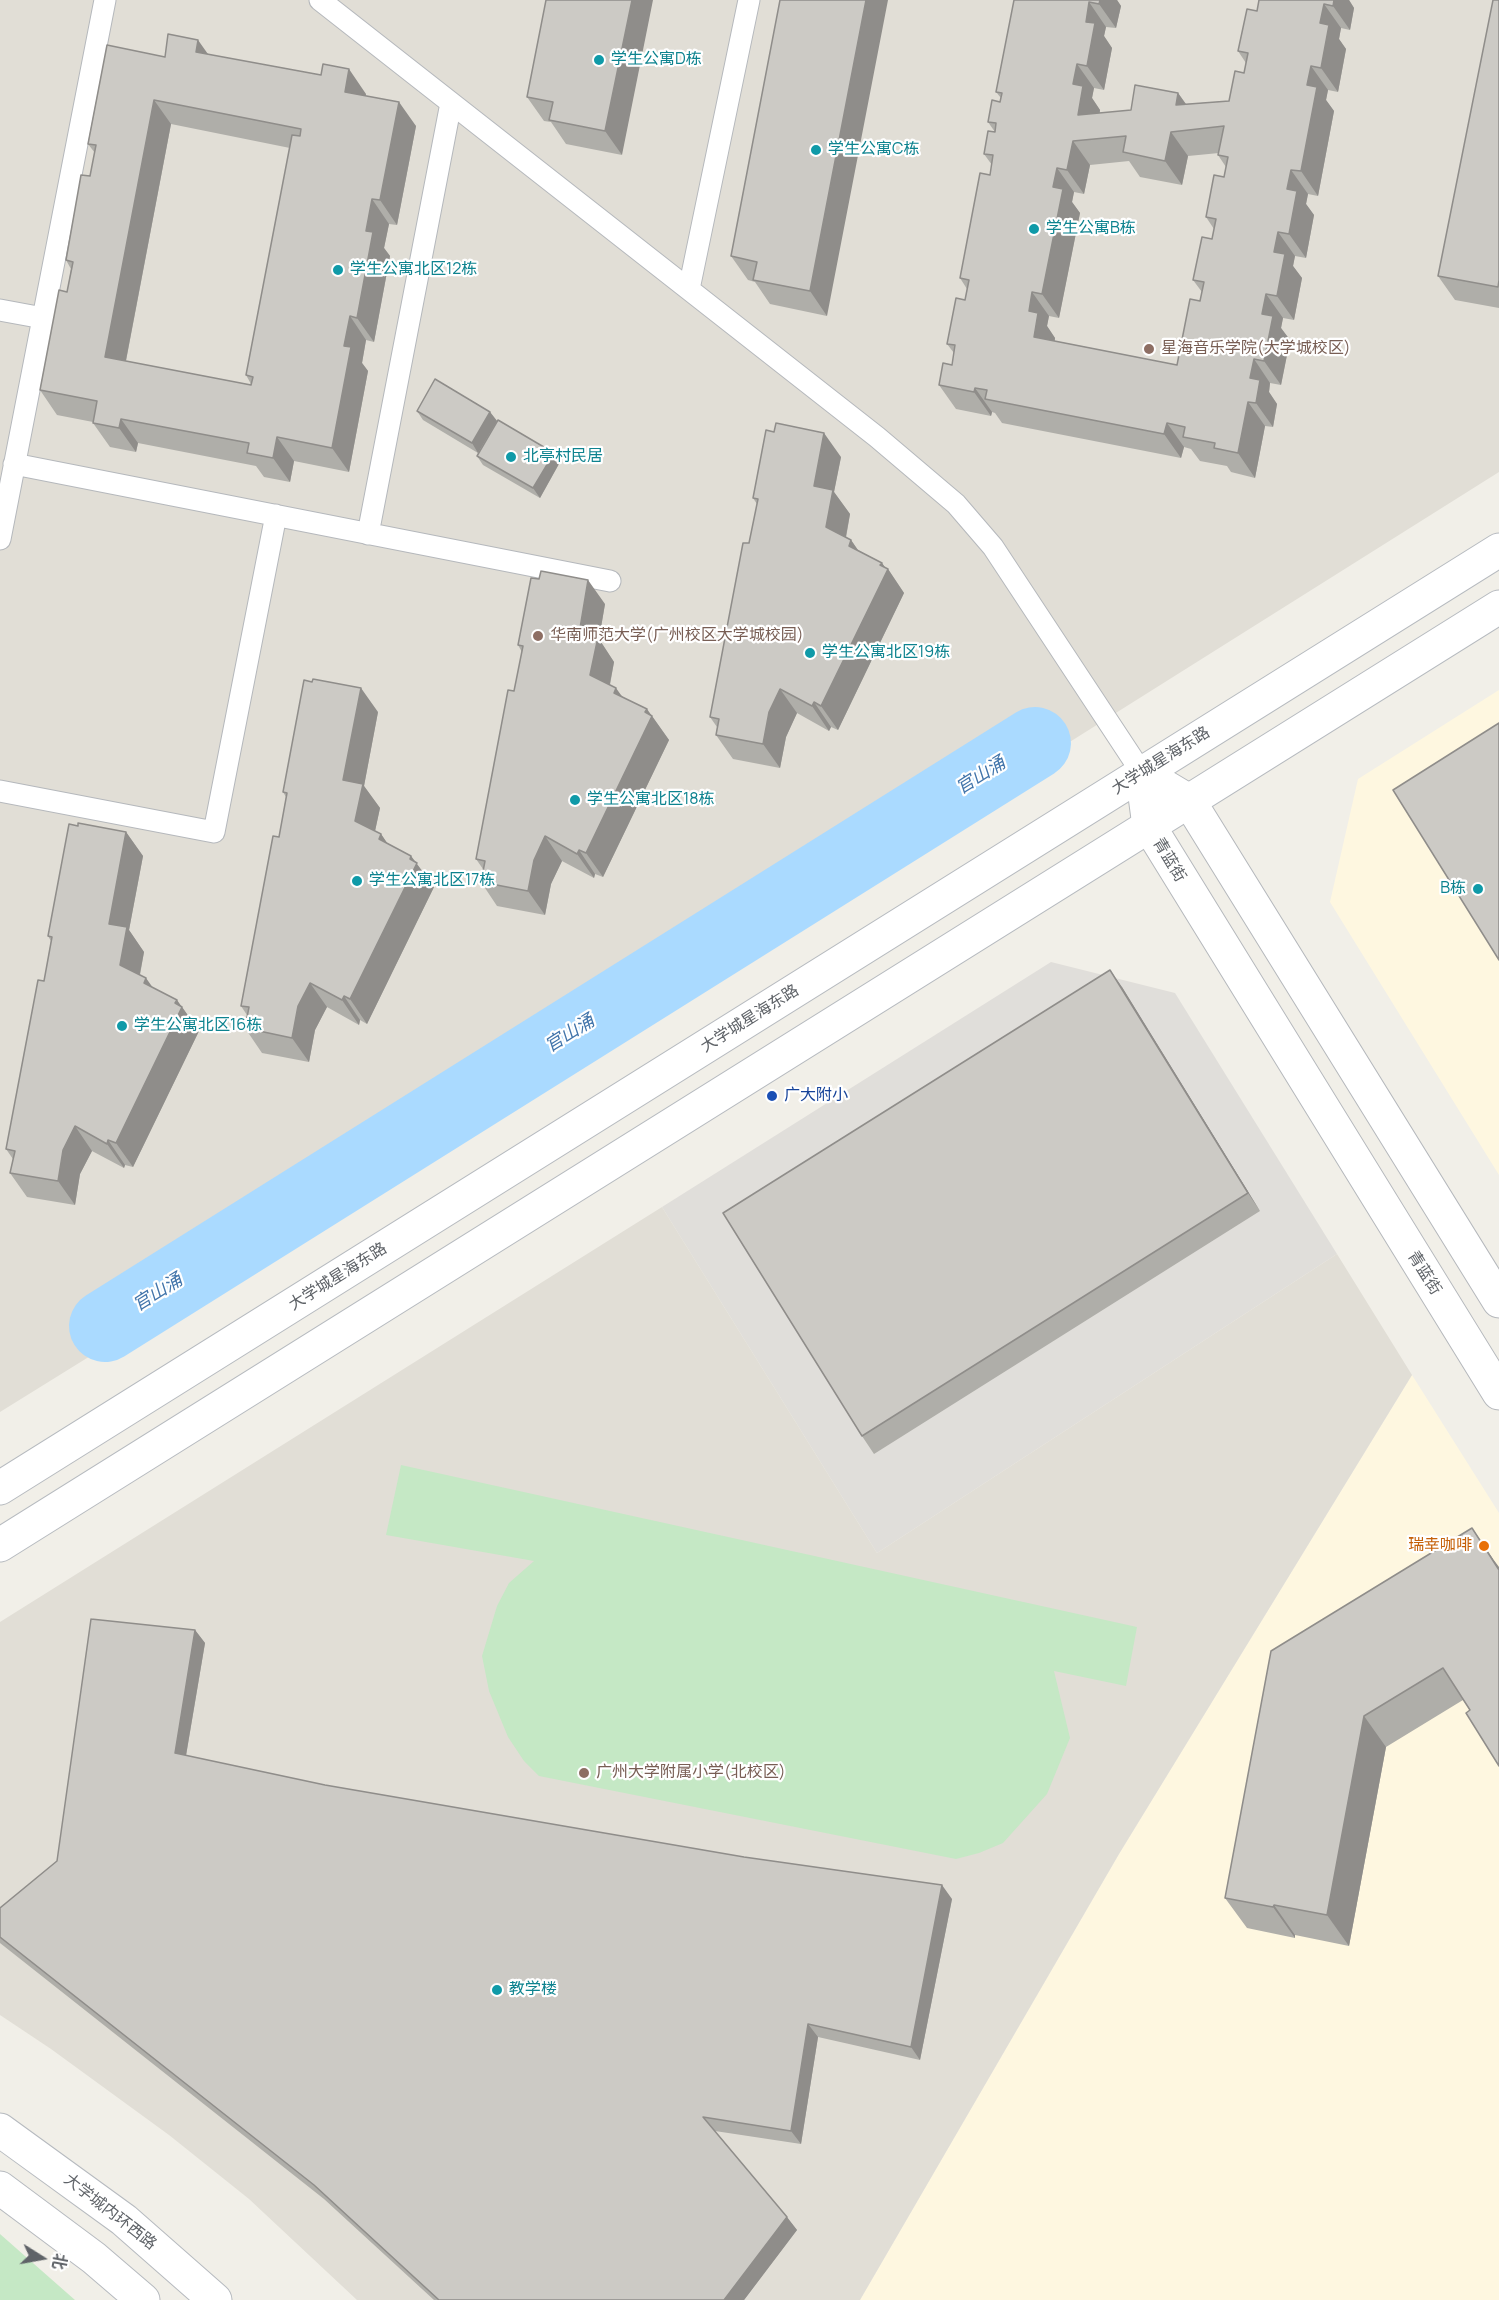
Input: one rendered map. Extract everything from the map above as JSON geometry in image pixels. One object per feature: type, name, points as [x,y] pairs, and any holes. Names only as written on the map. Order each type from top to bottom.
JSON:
[{"type":"main road","name":"大学城星海东路","points":[[0,1488],[1499,550]]},
{"type":"main road","points":[[0,1545],[1499,607]]},
{"type":"main road","points":[[1142,773],[1189,801],[1499,1301]]},
{"type":"main road","name":"青蓝街","points":[[1142,773],[1149,826],[1499,1393]]},
{"type":"main road","name":"大学城内环西路","points":[[0,2130],[124,2220],[215,2300]]},
{"type":"main road","points":[[0,2188],[94,2258],[143,2300]]},
{"type":"lane","points":[[0,539],[105,0]]},
{"type":"lane","points":[[320,0],[877,437],[956,504],[993,547],[1142,773]]},
{"type":"lane","points":[[689,290],[749,0]]},
{"type":"lane","points":[[368,534],[451,103]]},
{"type":"lane","points":[[0,310],[43,318]]},
{"type":"lane","points":[[15,464],[610,581]]},
{"type":"lane","points":[[0,790],[214,832],[276,515]]},
{"type":"shaded area","name":"华南师范大学(广州校区大学城校园)","points":[[0,0],[1499,0],[1499,472],[1049,755],[1030,725],[90,1315],[108,1345],[0,1412]]},
{"type":"shaded area","points":[[1499,690],[1499,1175],[1330,902],[1358,779]]},
{"type":"shaded area","points":[[1051,962],[1175,993],[1337,1254],[877,1553],[662,1207]]},
{"type":"shaded area","name":"广州大学附属小学(北校区)","points":[[662,1207],[877,1553],[1337,1254],[1412,1375],[1119,1854],[860,2300],[357,2300],[249,2199],[169,2135],[51,2049],[0,2015],[0,1622]]},
{"type":"shaded area","points":[[1412,1375],[1499,1513],[1499,2300],[860,2300],[1119,1854]]},
{"type":"green space","points":[[401,1465],[1137,1627],[1126,1686],[1054,1671],[1070,1738],[1047,1794],[1003,1843],[956,1859],[539,1776],[524,1761],[508,1737],[489,1691],[482,1656],[497,1606],[509,1583],[534,1561],[386,1535]]},
{"type":"green space","points":[[0,2234],[75,2300],[0,2300]]},
{"type":"building","name":"学生公寓D栋","points":[[546,0],[632,0],[605,131],[549,120],[553,102],[527,97]]},
{"type":"building","name":"学生公寓C栋","points":[[780,0],[866,0],[810,291],[753,280],[757,262],[731,256]]},
{"type":"building","name":"学生公寓B栋","points":[[1014,0],[1100,0],[1099,4],[1089,2],[1086,22],[1095,23],[1087,66],[1077,64],[1073,84],[1083,86],[1078,115],[1131,110],[1135,85],[1178,93],[1176,105],[1229,101],[1235,71],[1244,73],[1248,53],[1238,51],[1247,9],[1257,11],[1259,0],[1334,0],[1333,6],[1324,4],[1320,23],[1329,25],[1321,68],[1311,66],[1307,85],[1317,87],[1301,171],[1291,170],[1287,189],[1297,191],[1289,234],[1278,232],[1274,252],[1285,254],[1277,296],[1266,294],[1262,314],[1273,316],[1264,361],[1254,359],[1250,378],[1260,380],[1256,403],[1248,402],[1238,453],[1214,448],[1215,443],[1183,437],[1185,427],[1167,423],[1164,434],[985,399],[987,390],[975,388],[974,392],[939,385],[943,363],[952,365],[955,345],[947,344],[956,298],[965,300],[969,280],[960,278],[980,173],[990,175],[993,155],[984,154],[988,131],[995,132],[996,123],[988,122],[992,100],[1000,102],[1002,93],[996,92]],"holes":[[[1224,126],[1218,155],[1228,157],[1224,177],[1214,175],[1206,217],[1216,219],[1212,239],[1202,237],[1193,280],[1204,282],[1200,301],[1190,299],[1177,365],[1034,337],[1038,313],[1029,311],[1032,292],[1042,294],[1063,189],[1053,187],[1057,168],[1067,170],[1073,141],[1126,136],[1123,152],[1165,161],[1171,132]]]},
{"type":"building","points":[[1493,0],[1499,0],[1498,287],[1438,276]]},
{"type":"building","name":"学生公寓北区12栋","points":[[168,34],[198,40],[196,52],[321,75],[323,64],[349,69],[345,92],[399,102],[380,200],[372,199],[366,231],[373,232],[357,318],[350,316],[344,346],[351,347],[332,448],[277,437],[273,458],[247,453],[249,443],[121,419],[119,428],[93,423],[97,401],[40,390],[59,290],[67,292],[73,262],[66,260],[81,175],[90,176],[96,145],[88,144],[107,45],[165,57]],"holes":[[[154,100],[301,129],[300,136],[292,135],[246,375],[253,377],[251,385],[105,357]]]},
{"type":"building","points":[[435,379],[490,412],[472,443],[417,411]]},
{"type":"building","points":[[498,420],[554,453],[533,488],[477,456]]},
{"type":"building","name":"学生公寓北区19栋","points":[[776,423],[824,433],[814,486],[833,490],[826,527],[851,540],[849,546],[882,563],[880,565],[888,569],[821,706],[814,702],[812,706],[780,689],[769,712],[763,744],[716,735],[719,719],[710,717],[743,543],[749,543],[758,499],[753,498],[766,430],[774,432]]},
{"type":"building","name":"学生公寓北区18栋","points":[[541,571],[588,580],[579,634],[598,637],[590,675],[616,688],[614,693],[647,709],[645,712],[652,716],[586,853],[579,850],[577,854],[545,836],[534,860],[528,891],[481,882],[485,861],[476,859],[508,690],[514,691],[523,646],[518,645],[531,578],[539,579]]},
{"type":"building","name":"学生公寓北区17栋","points":[[313,679],[361,688],[343,780],[363,784],[355,821],[381,834],[379,839],[411,856],[410,859],[417,863],[350,999],[344,996],[342,1000],[310,983],[298,1006],[292,1038],[245,1028],[249,1007],[241,1006],[273,836],[279,837],[287,793],[283,792],[304,680],[312,682]]},
{"type":"building","name":"B栋","points":[[1499,723],[1499,960],[1393,790]]},
{"type":"building","name":"学生公寓北区16栋","points":[[78,823],[126,832],[109,924],[127,927],[120,965],[146,978],[144,983],[177,1000],[175,1003],[182,1007],[116,1143],[108,1140],[107,1144],[75,1126],[63,1150],[58,1181],[10,1173],[15,1151],[6,1149],[38,980],[44,981],[52,937],[48,936],[69,824],[78,826]]},
{"type":"building","points":[[1110,970],[1248,1193],[862,1436],[723,1213]]},
{"type":"building","points":[[1472,1528],[1499,1570],[1499,1766],[1466,1713],[1470,1710],[1443,1668],[1364,1716],[1327,1915],[1225,1898],[1271,1651]]},
{"type":"building","name":"教学楼","points":[[91,1619],[195,1630],[175,1753],[325,1785],[744,1857],[942,1885],[911,2047],[808,2024],[791,2131],[703,2117],[787,2217],[724,2300],[439,2300],[314,2185],[0,1937],[0,1908],[57,1861]]},
{"type":"waterway","name":"官山涌","points":[[105,1326],[1035,743]]},
{"type":"place","name":"学生公寓D栋","points":[[599,60]]},
{"type":"place","name":"学生公寓C栋","points":[[816,150]]},
{"type":"place","name":"学生公寓B栋","points":[[1034,229]]},
{"type":"place","name":"学生公寓北区12栋","points":[[338,270]]},
{"type":"place","name":"星海音乐学院(大学城校区)","points":[[1149,349]]},
{"type":"place","name":"北亭村民居","points":[[511,457]]},
{"type":"place","name":"华南师范大学(广州校区大学城校园)","points":[[538,636]]},
{"type":"place","name":"学生公寓北区19栋","points":[[810,653]]},
{"type":"place","name":"学生公寓北区18栋","points":[[575,800]]},
{"type":"place","name":"学生公寓北区17栋","points":[[357,881]]},
{"type":"place","name":"B栋","points":[[1478,889]]},
{"type":"place","name":"学生公寓北区16栋","points":[[122,1026]]},
{"type":"place","name":"广大附小","points":[[772,1096]]},
{"type":"place","name":"瑞幸咖啡","points":[[1484,1546]]},
{"type":"place","name":"广州大学附属小学(北校区)","points":[[584,1773]]},
{"type":"place","name":"教学楼","points":[[497,1990]]}]
